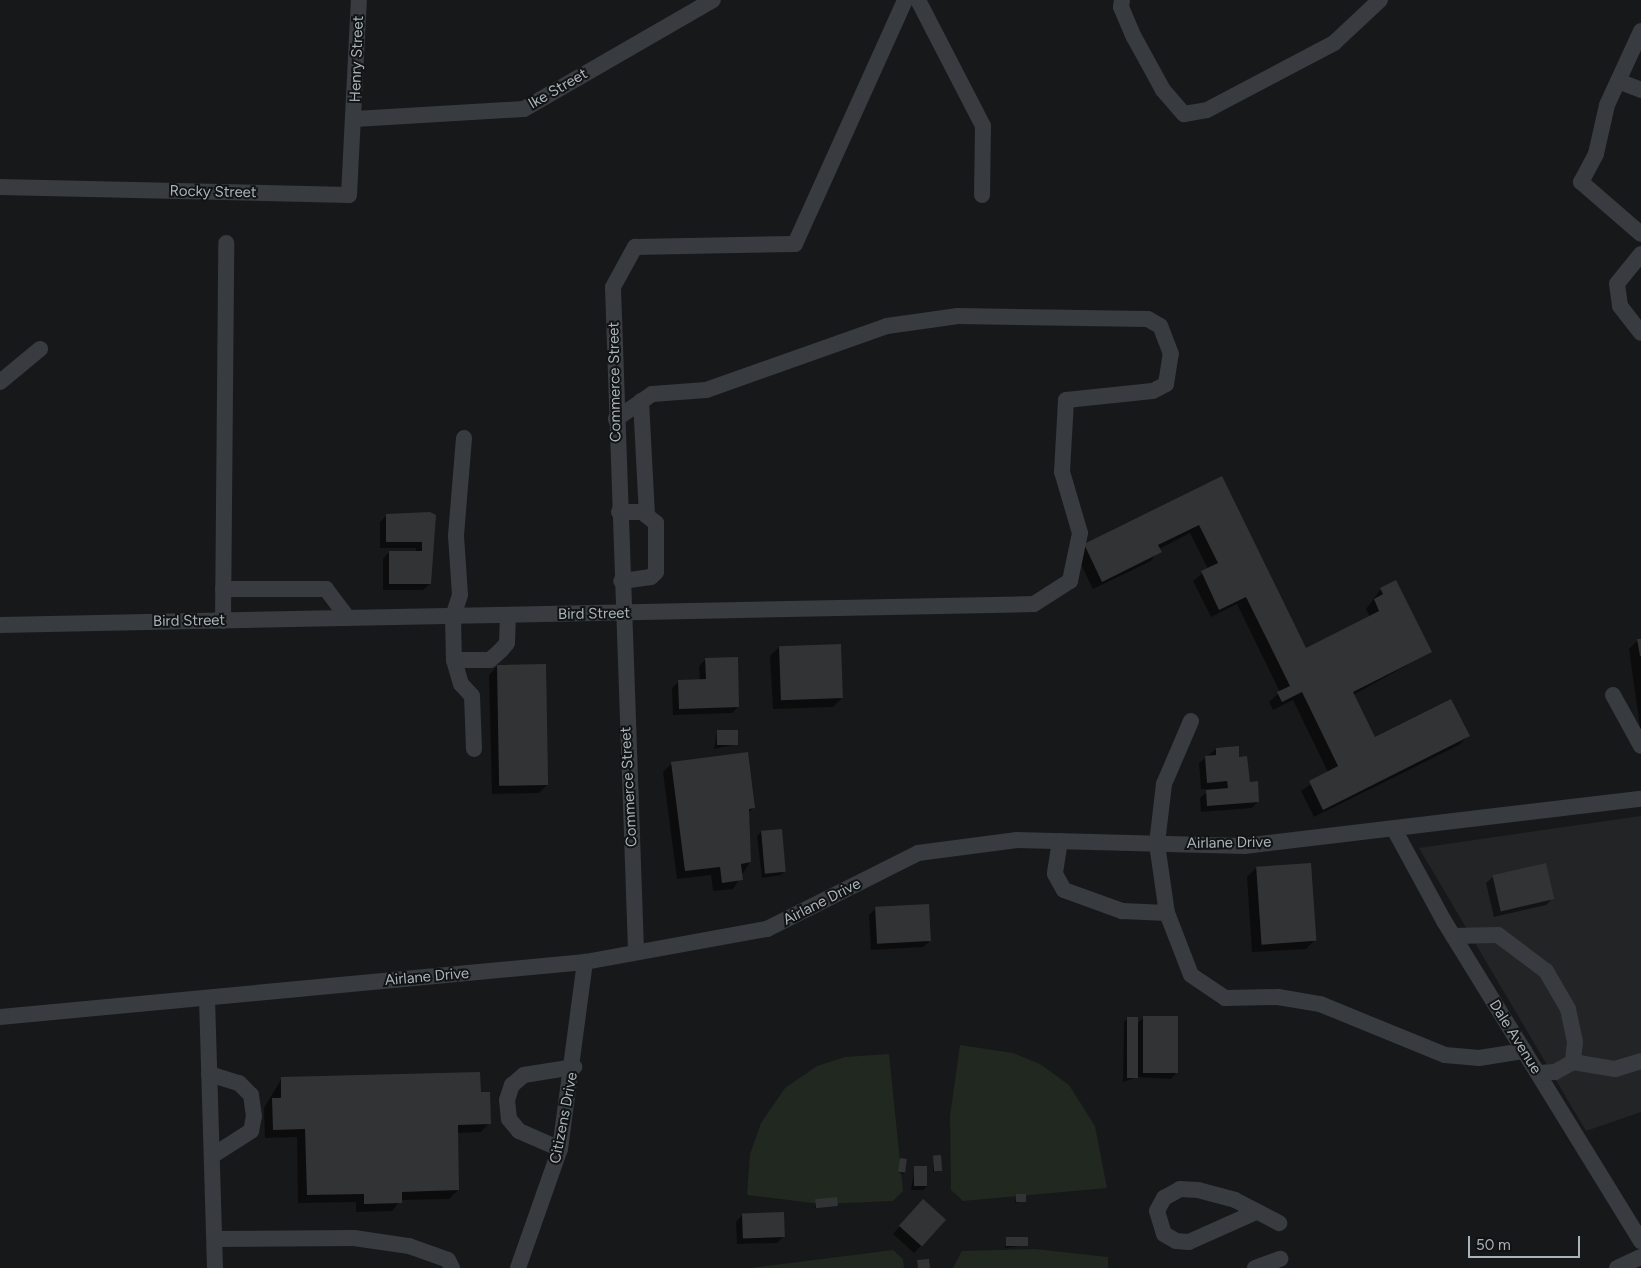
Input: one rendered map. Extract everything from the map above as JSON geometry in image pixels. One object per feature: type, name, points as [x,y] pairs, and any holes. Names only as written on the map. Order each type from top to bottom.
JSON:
[{"type":"street","name":"Henry Street","points":[[355,118],[359,0]]},
{"type":"street","name":"Ike Street","points":[[355,118],[524,109],[713,0]]},
{"type":"street","name":"Commerce Street","points":[[636,950],[621,613],[613,287],[635,247],[795,244],[905,0]]},
{"type":"street","points":[[918,0],[983,126],[982,195]]},
{"type":"street","points":[[1122,0],[1121,7],[1134,37],[1163,90],[1184,114],[1208,110],[1334,43],[1380,0]]},
{"type":"street","points":[[1641,31],[1618,81],[1596,154],[1581,182],[1641,234]]},
{"type":"street","points":[[1618,81],[1641,90]]},
{"type":"street","name":"Rocky Street","points":[[0,187],[349,195],[355,118]]},
{"type":"street","points":[[223,621],[226,243]]},
{"type":"street","points":[[1641,254],[1617,284],[1620,306],[1641,333]]},
{"type":"street","name":"Bird Street","points":[[0,625],[1034,604],[1070,581],[1080,533],[1062,472],[1066,400],[1153,392],[1166,384],[1171,354],[1160,326],[1148,319],[1125,317],[958,316],[887,326],[706,390],[652,394],[641,401]]},
{"type":"street","points":[[0,382],[40,349]]},
{"type":"street","points":[[616,419],[641,401]]},
{"type":"street","points":[[641,401],[647,514]]},
{"type":"street","points":[[464,438],[456,536],[460,596],[453,617],[454,660],[462,684],[472,696],[474,749]]},
{"type":"street","points":[[619,512],[647,514],[656,523],[656,572],[651,577],[621,581]]},
{"type":"street","points":[[223,589],[326,589],[348,618]]},
{"type":"street","points":[[454,660],[490,660],[507,643],[508,616]]},
{"type":"street","points":[[1613,696],[1641,746]]},
{"type":"street","points":[[1191,721],[1164,784],[1157,844],[1168,913],[1191,975],[1225,998],[1278,997],[1320,1004],[1445,1054],[1479,1058],[1524,1051]]},
{"type":"street","name":"Airlane Drive","points":[[0,1017],[585,962],[636,950],[767,929],[918,853],[1017,840],[1244,846],[1641,799]]},
{"type":"street","name":"Dale Avenue","points":[[1394,829],[1453,936],[1641,1241]]},
{"type":"street","points":[[1060,841],[1055,874],[1064,890],[1122,911],[1168,913]]},
{"type":"street","points":[[1453,936],[1498,935],[1546,970],[1568,1009],[1575,1042],[1573,1062]]},
{"type":"street","name":"Citizens Drive","points":[[518,1268],[560,1149],[574,1067],[585,962]]},
{"type":"street","points":[[207,998],[215,1268]]},
{"type":"street","points":[[1538,1073],[1555,1072],[1573,1062],[1615,1069],[1641,1060]]},
{"type":"street","points":[[560,1149],[519,1131],[510,1119],[507,1100],[512,1085],[524,1075],[574,1067]]},
{"type":"street","points":[[210,1074],[239,1083],[251,1095],[254,1116],[251,1131],[212,1156]]},
{"type":"street","points":[[1256,1212],[1189,1242],[1176,1242],[1164,1234],[1157,1211],[1164,1198],[1180,1189],[1235,1200],[1279,1223]]},
{"type":"street","points":[[215,1239],[354,1238],[408,1246],[448,1260],[452,1268]]},
{"type":"street","points":[[1617,1268],[1641,1257]]},
{"type":"street","points":[[1255,1268],[1280,1259]]},
{"type":"shaded area","points":[[1641,816],[1641,1112],[1586,1131],[1419,848]]},
{"type":"shaded area","points":[[960,1045],[1013,1053],[1040,1064],[1069,1085],[1095,1126],[1107,1188],[963,1201],[951,1190],[950,1116]]},
{"type":"shaded area","points":[[889,1054],[903,1191],[893,1201],[821,1204],[747,1195],[750,1154],[761,1123],[785,1088],[817,1066],[845,1057]]},
{"type":"shaded area","points":[[1035,1249],[1108,1257],[1108,1268],[953,1268],[962,1251]]},
{"type":"shaded area","points":[[893,1250],[903,1259],[904,1268],[751,1268]]},
{"type":"building","points":[[1222,476],[1306,648],[1379,611],[1374,599],[1383,594],[1380,588],[1396,580],[1432,652],[1353,692],[1375,737],[1451,699],[1470,736],[1323,810],[1309,781],[1338,766],[1302,692],[1282,702],[1277,692],[1290,686],[1246,597],[1219,610],[1201,571],[1218,563],[1199,525],[1158,545],[1162,552],[1102,582],[1084,544]]},
{"type":"building","points":[[430,512],[436,515],[431,584],[389,584],[389,551],[422,551],[422,542],[386,542],[386,514]]},
{"type":"building","points":[[1637,639],[1641,639],[1641,656],[1640,656]]},
{"type":"building","points":[[841,644],[843,698],[781,700],[779,646]]},
{"type":"building","points":[[738,657],[739,707],[679,709],[678,680],[706,679],[705,658]]},
{"type":"building","points":[[546,664],[548,785],[499,786],[497,665]]},
{"type":"building","points":[[717,730],[738,730],[738,745],[717,745]]},
{"type":"building","points":[[1239,746],[1239,757],[1247,756],[1250,782],[1258,781],[1259,802],[1207,806],[1206,790],[1228,788],[1227,781],[1207,783],[1205,756],[1216,755],[1216,748]]},
{"type":"building","points":[[748,752],[755,808],[749,809],[751,862],[741,864],[743,880],[722,883],[720,867],[685,871],[671,762]]},
{"type":"building","points":[[782,829],[786,872],[765,874],[761,831]]},
{"type":"building","points":[[1311,863],[1316,941],[1262,945],[1256,867]]},
{"type":"building","points":[[1546,863],[1554,899],[1501,911],[1492,875]]},
{"type":"building","points":[[929,904],[931,941],[877,944],[875,907]]},
{"type":"building","points":[[1143,1016],[1178,1016],[1178,1073],[1143,1073]]},
{"type":"building","points":[[1127,1017],[1138,1017],[1138,1078],[1127,1078]]},
{"type":"building","points":[[480,1072],[481,1092],[490,1092],[491,1124],[458,1125],[459,1190],[402,1192],[402,1203],[364,1204],[364,1194],[307,1195],[305,1129],[273,1130],[272,1098],[281,1098],[281,1077]]},
{"type":"building","points":[[941,1155],[942,1171],[934,1172],[933,1156]]},
{"type":"building","points":[[900,1158],[907,1159],[905,1173],[898,1172]]},
{"type":"building","points":[[914,1166],[927,1166],[927,1186],[914,1186]]},
{"type":"building","points":[[1016,1194],[1026,1194],[1026,1202],[1016,1202]]},
{"type":"building","points":[[837,1197],[838,1206],[816,1208],[815,1199]]},
{"type":"building","points":[[923,1199],[946,1220],[922,1246],[899,1226]]},
{"type":"building","points":[[784,1212],[785,1237],[743,1238],[742,1213]]},
{"type":"building","points":[[1006,1237],[1028,1237],[1028,1246],[1006,1246]]},
{"type":"building","points":[[929,1259],[930,1268],[918,1268],[917,1260]]}]
